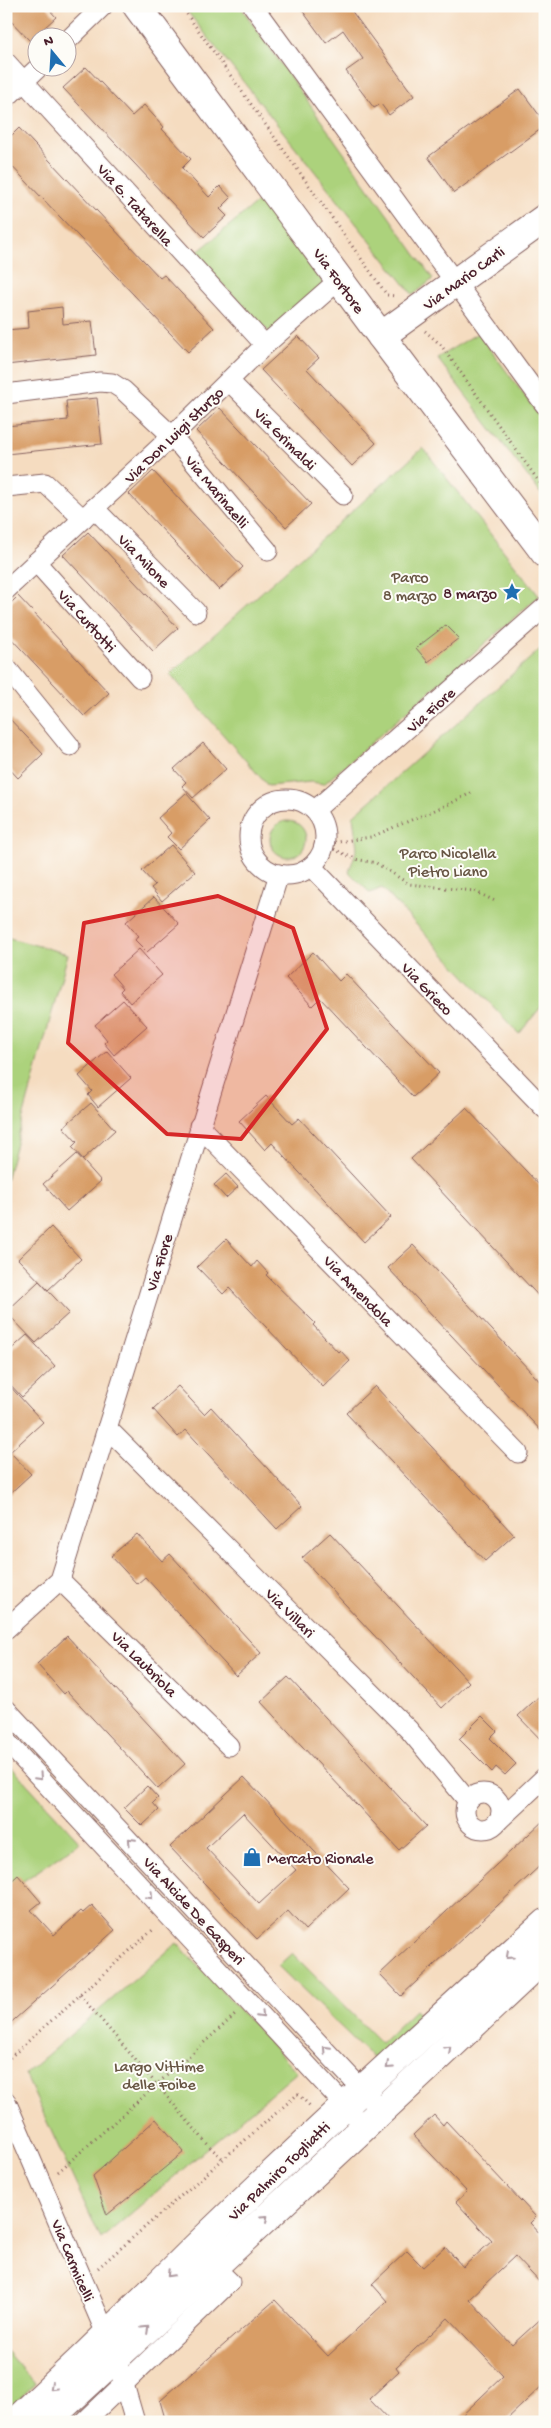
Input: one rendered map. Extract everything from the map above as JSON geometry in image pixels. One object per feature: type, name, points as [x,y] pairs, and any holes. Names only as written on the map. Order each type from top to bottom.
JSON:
[{"type":"street","points":[[78,30],[103,6]]},
{"type":"street","name":"Via Fortore","points":[[137,6],[381,336],[545,553]]},
{"type":"street","points":[[253,6],[454,284],[545,405]]},
{"type":"street","name":"Via G. Tatarella","points":[[6,62],[265,345]]},
{"type":"street","points":[[6,98],[28,77]]},
{"type":"street","name":"Via Mario Carli","points":[[381,336],[545,218]]},
{"type":"street","name":"Via Don Luigi Sturzo","points":[[6,590],[172,436],[265,345],[340,279]]},
{"type":"street","name":"Via Grimaldi","points":[[229,381],[343,496]]},
{"type":"street","name":"Via Marinaelli","points":[[6,394],[100,382],[112,383],[123,390],[172,436],[268,551]]},
{"type":"street","name":"Via Milone","points":[[6,487],[44,483],[89,513],[196,612]]},
{"type":"street","name":"Via Curtotti","points":[[36,562],[140,678]]},
{"type":"street","name":"Via Fiore","points":[[316,810],[545,607]]},
{"type":"street","points":[[6,668],[70,746]]},
{"type":"street","points":[[293,798],[305,802],[316,810],[326,833],[325,845],[320,857],[312,867],[290,875],[278,874],[267,869],[257,860],[251,849],[249,836],[254,818],[268,804],[280,799],[293,798]]},
{"type":"street","name":"Via Grieco","points":[[312,867],[545,1109]]},
{"type":"street","name":"Via Fiore","points":[[60,1580],[278,874]]},
{"type":"street","name":"Via Amendola","points":[[199,1126],[518,1453]]},
{"type":"street","name":"Via Villari","points":[[107,1428],[409,1730],[468,1801],[465,1814],[474,1826],[483,1829],[498,1822],[545,1777]]},
{"type":"street","points":[[6,1629],[60,1580]]},
{"type":"street","name":"Via Laubriola","points":[[60,1580],[229,1746]]},
{"type":"street","name":"Via Alcide De Gasperi","points":[[6,1708],[374,2119]]},
{"type":"street","name":"Via Alcide De Gasperi","points":[[6,1741],[248,2002],[354,2097]]},
{"type":"street","name":"Via Palmiro Togliatti","points":[[46,2422],[111,2347],[204,2257],[326,2124],[545,1923]]},
{"type":"street","name":"Via Palmiro Togliatti","points":[[204,2257],[374,2119],[545,1957]]},
{"type":"street","name":"Via Carmicelli","points":[[6,2100],[111,2347],[135,2422]]},
{"type":"street","points":[[84,2422],[230,2282],[204,2257]]},
{"type":"street","name":"Via Palmiro Togliatti","points":[[15,2422],[111,2347]]},
{"type":"path","points":[[181,6],[387,295],[399,296],[428,336],[441,345],[545,490]]},
{"type":"path","points":[[325,845],[372,837],[473,792]]},
{"type":"path","points":[[325,845],[355,859],[376,864],[409,884],[474,891],[497,902]]},
{"type":"path","points":[[6,2061],[169,1916]]},
{"type":"path","points":[[80,1996],[156,2085],[223,2159]]},
{"type":"path","points":[[42,2186],[248,2002]]},
{"type":"path","points":[[84,2282],[298,2094],[326,2124]]},
{"type":"highlighted area","points":[[218,896],[293,928],[327,1029],[241,1139],[167,1134],[68,1043],[84,923]]},
{"type":"green space","points":[[183,6],[240,6],[433,279],[413,295]]},
{"type":"green space","points":[[261,199],[326,286],[270,333],[194,255]]},
{"type":"green space","points":[[478,333],[545,423],[545,499],[437,358]]},
{"type":"green space","name":"Parco 8 marzo","points":[[423,448],[539,596],[324,784],[311,782],[268,786],[170,674]]},
{"type":"green space","name":"Parco Nicolella Pietro Liano","points":[[545,645],[545,1002],[519,1034],[382,888],[370,893],[349,872],[357,848],[353,816]]},
{"type":"green space","points":[[288,821],[295,822],[301,826],[305,832],[305,846],[301,852],[295,856],[288,857],[281,856],[275,852],[271,846],[270,839],[271,832],[275,826],[281,822]]},
{"type":"green space","points":[[6,937],[68,954],[6,1180]]},
{"type":"green space","points":[[6,1761],[80,1842],[6,1893]]},
{"type":"green space","name":"Largo Vittime delle Foibe","points":[[177,1943],[297,2072],[101,2239],[25,2074]]},
{"type":"green space","points":[[292,1953],[381,2043],[415,2010],[426,2020],[378,2063],[278,1966]]},
{"type":"green space","points":[[6,2351],[35,2384],[6,2411]]},
{"type":"building","points":[[6,6],[46,6],[56,17],[44,28],[28,28],[28,39],[6,16]]},
{"type":"building","points":[[299,6],[348,6],[414,96],[389,115],[381,104],[374,108],[346,71],[363,59],[343,30],[326,43]]},
{"type":"building","points":[[86,67],[132,116],[144,105],[164,127],[162,129],[191,159],[182,168],[209,197],[220,186],[231,198],[220,209],[227,216],[204,237],[63,88],[74,78],[78,78],[78,74]]},
{"type":"building","points":[[520,89],[545,123],[545,126],[454,193],[428,157]]},
{"type":"building","points":[[19,128],[160,278],[164,275],[214,328],[188,352],[6,160],[6,141]]},
{"type":"building","points":[[62,307],[63,324],[92,321],[96,355],[6,365],[6,330],[29,328],[28,311]]},
{"type":"building","points":[[298,336],[319,358],[307,369],[376,443],[352,466],[261,370]]},
{"type":"building","points":[[97,398],[102,444],[6,454],[6,426],[68,420],[66,401]]},
{"type":"building","points":[[220,408],[311,504],[286,527],[196,431]]},
{"type":"building","points":[[153,471],[243,567],[219,590],[129,494]]},
{"type":"building","points":[[88,532],[178,628],[153,651],[63,555]]},
{"type":"building","points":[[18,596],[109,693],[84,716],[6,633],[6,608]]},
{"type":"building","points":[[446,625],[459,638],[428,662],[416,648]]},
{"type":"building","points":[[6,715],[43,754],[18,778],[6,765]]},
{"type":"building","points":[[203,743],[226,769],[193,798],[182,786],[186,782],[174,769]]},
{"type":"building","points":[[186,793],[210,820],[179,849],[167,837],[171,833],[158,818]]},
{"type":"building","points":[[171,845],[195,872],[162,901],[151,888],[155,885],[142,871]]},
{"type":"building","points":[[154,897],[179,924],[147,952],[135,940],[138,936],[126,922]]},
{"type":"building","points":[[139,949],[162,975],[130,1003],[120,991],[123,988],[111,974]]},
{"type":"building","points":[[313,952],[339,981],[346,974],[439,1073],[413,1097],[320,998],[312,1006],[286,978]]},
{"type":"building","points":[[123,1000],[147,1026],[114,1055],[104,1043],[107,1040],[95,1025]]},
{"type":"building","points":[[107,1051],[131,1078],[98,1107],[88,1095],[92,1091],[79,1076]]},
{"type":"building","points":[[266,1096],[292,1124],[299,1118],[391,1217],[364,1242],[272,1143],[265,1150],[239,1121]]},
{"type":"building","points":[[91,1103],[115,1130],[83,1159],[72,1147],[77,1142],[63,1127]]},
{"type":"building","points":[[466,1108],[545,1191],[545,1303],[411,1159]]},
{"type":"building","points":[[77,1154],[101,1181],[67,1211],[43,1184]]},
{"type":"building","points":[[226,1174],[238,1187],[226,1198],[214,1185]]},
{"type":"building","points":[[51,1227],[81,1259],[48,1290],[18,1259]]},
{"type":"building","points":[[226,1239],[252,1267],[257,1261],[268,1273],[266,1275],[315,1323],[313,1325],[338,1352],[340,1350],[350,1361],[323,1387],[229,1288],[223,1294],[197,1267]]},
{"type":"building","points":[[413,1245],[545,1387],[545,1435],[388,1268]]},
{"type":"building","points":[[39,1281],[69,1313],[36,1343],[6,1312]]},
{"type":"building","points":[[27,1335],[55,1366],[22,1397],[6,1380],[6,1354]]},
{"type":"building","points":[[6,1382],[43,1422],[10,1452],[31,1474],[6,1497]]},
{"type":"building","points":[[178,1386],[204,1414],[211,1407],[302,1506],[277,1529],[186,1430],[178,1437],[153,1409]]},
{"type":"building","points":[[375,1386],[514,1535],[485,1561],[346,1413]]},
{"type":"building","points":[[330,1533],[469,1682],[442,1708],[302,1558]]},
{"type":"building","points":[[137,1534],[162,1561],[170,1554],[261,1653],[236,1676],[145,1577],[137,1584],[111,1556]]},
{"type":"building","points":[[67,1636],[185,1764],[158,1789],[67,1691],[64,1694],[37,1664]]},
{"type":"building","points":[[288,1677],[426,1826],[399,1850],[261,1702]]},
{"type":"building","points":[[545,1691],[545,1744],[518,1716]]},
{"type":"building","points":[[482,1716],[497,1731],[490,1738],[516,1764],[505,1775],[496,1767],[492,1772],[459,1739]]},
{"type":"building","points":[[244,1777],[349,1888],[305,1930],[288,1911],[257,1939],[170,1847]],"holes":[[[243,1813],[296,1870],[259,1904],[206,1848]]]},
{"type":"building","points":[[147,1786],[158,1798],[153,1803],[159,1810],[142,1826],[124,1808]]},
{"type":"building","points":[[545,1819],[545,1861],[401,1996],[380,1974]]},
{"type":"building","points":[[18,1875],[41,1902],[31,1910],[54,1935],[81,1911],[83,1913],[92,1905],[115,1930],[6,2027],[6,1886]]},
{"type":"building","points":[[434,2115],[443,2125],[446,2121],[536,2217],[530,2223],[545,2239],[545,2288],[515,2256],[469,2299],[512,2345],[545,2315],[545,2383],[504,2422],[455,2422],[503,2376],[448,2318],[396,2367],[399,2371],[369,2399],[391,2422],[166,2422],[160,2401],[275,2300],[328,2356],[387,2301],[372,2284],[407,2251],[423,2267],[445,2247],[463,2267],[492,2241],[456,2202],[467,2192],[413,2135]]},
{"type":"building","points":[[156,2119],[184,2152],[107,2215],[93,2176]]},
{"type":"place","name":"8 marzo","points":[[512,592]]},
{"type":"place","name":"Mercato Rionale","points":[[252,1857]]}]
